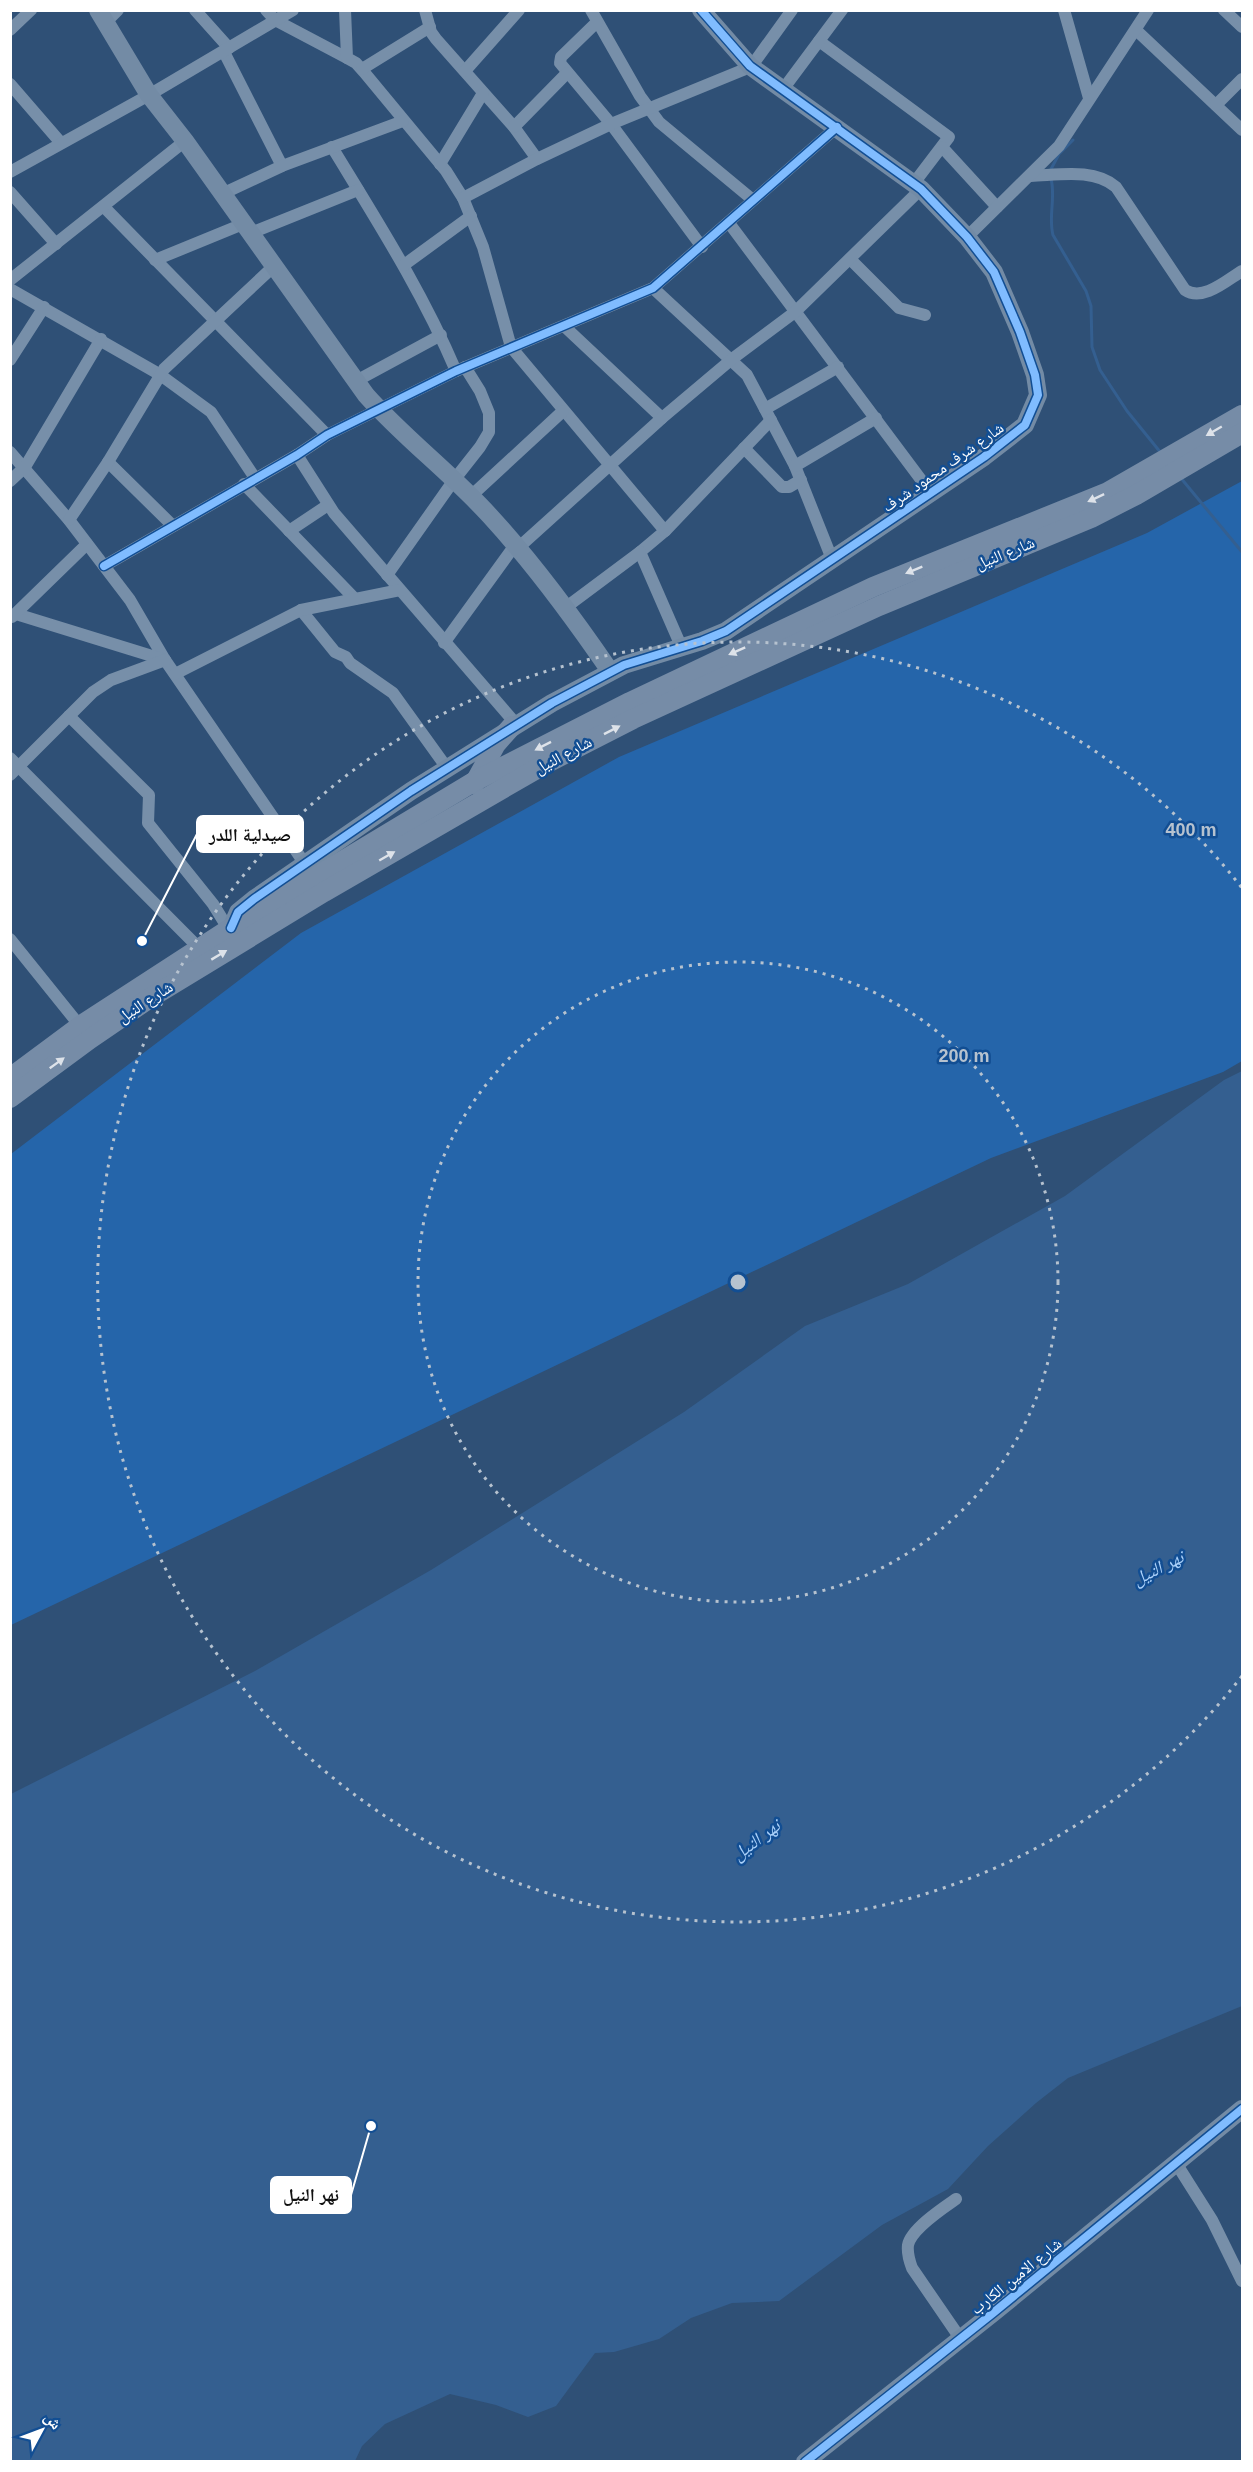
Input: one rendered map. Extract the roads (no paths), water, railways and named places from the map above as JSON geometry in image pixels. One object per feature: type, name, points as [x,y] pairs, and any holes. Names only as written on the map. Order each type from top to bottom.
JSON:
[{"type":"main road","points":[[1151,477],[1190,454],[1242,415]]},
{"type":"main road","points":[[1190,454],[1242,433]]},
{"type":"main road","name":"شارع النيل","points":[[12,1075],[80,1026],[230,929],[475,781],[630,702],[873,587],[1151,477]]},
{"type":"main road","name":"شارع النيل","points":[[10,1098],[150,998],[547,763],[633,719],[879,606],[1090,518],[1151,477]]},
{"type":"main road","points":[[459,813],[496,744],[514,725]]},
{"type":"street","points":[[10,30],[31,10]]},
{"type":"street","points":[[195,10],[226,50],[282,166]]},
{"type":"street","points":[[266,10],[275,20],[347,58],[362,69],[440,164],[463,198],[471,216],[483,248],[511,347],[665,531]]},
{"type":"street","points":[[10,172],[149,95],[293,10]]},
{"type":"street","points":[[345,10],[347,58]]},
{"type":"street","points":[[425,10],[436,39],[514,127],[537,159]]},
{"type":"street","points":[[465,71],[519,10]]},
{"type":"street","name":"شارع شرف محمود شرف","points":[[230,929],[235,916],[244,906],[514,725],[610,670],[702,641],[726,631],[931,493],[1020,430],[1028,420],[1038,394],[1035,375],[1004,291],[994,272],[968,237],[918,186],[750,66],[701,10]]},
{"type":"street","points":[[463,198],[611,124],[750,66],[792,10]]},
{"type":"street","points":[[1064,10],[1089,99]]},
{"type":"street","points":[[968,237],[1059,146],[1148,10]]},
{"type":"street","points":[[1224,10],[1242,27]]},
{"type":"street","points":[[783,88],[840,11]]},
{"type":"street","points":[[108,14],[149,95],[185,141],[356,381],[378,409],[471,496],[517,547],[610,670]]},
{"type":"street","points":[[702,247],[611,124],[560,63],[560,58],[594,16],[648,109],[668,131],[753,200]]},
{"type":"street","points":[[362,69],[430,27]]},
{"type":"street","points":[[1136,30],[1242,130]]},
{"type":"street","points":[[444,643],[517,547],[662,418],[732,359],[795,312],[850,259],[918,186],[948,136],[819,41]]},
{"type":"street","points":[[514,127],[567,73]]},
{"type":"street","points":[[1216,105],[1242,79]]},
{"type":"street","points":[[10,84],[61,143]]},
{"type":"street","points":[[440,164],[483,93]]},
{"type":"street","points":[[222,194],[282,166],[403,121]]},
{"type":"street","points":[[104,566],[297,455],[327,435],[378,409],[511,347],[653,288],[837,127]]},
{"type":"street","points":[[10,280],[185,141]]},
{"type":"street","points":[[332,147],[404,265],[461,370],[484,400],[490,423],[489,432],[480,447],[387,575]]},
{"type":"street","points":[[942,147],[997,207]]},
{"type":"street","points":[[1031,176],[1092,175],[1107,180],[1116,187],[1185,290],[1191,294],[1202,294],[1242,271]]},
{"type":"street","points":[[155,261],[358,190]]},
{"type":"street","points":[[10,192],[57,244]]},
{"type":"street","points":[[104,207],[327,435]]},
{"type":"street","points":[[404,265],[471,216]]},
{"type":"street","points":[[729,223],[931,493]]},
{"type":"street","points":[[850,259],[899,308],[925,315]]},
{"type":"street","points":[[69,520],[108,462],[159,374],[273,267]]},
{"type":"street","points":[[653,288],[747,375],[795,466],[832,559]]},
{"type":"street","points":[[10,289],[159,374],[216,416],[255,478]]},
{"type":"street","points":[[10,360],[44,308]]},
{"type":"street","points":[[564,326],[662,418]]},
{"type":"street","points":[[356,381],[441,335]]},
{"type":"street","points":[[10,481],[25,467],[101,339]]},
{"type":"street","points":[[565,608],[665,531],[744,448],[768,414],[838,367]]},
{"type":"street","points":[[471,496],[563,411]]},
{"type":"street","points":[[795,466],[876,418]]},
{"type":"street","points":[[744,448],[782,487],[789,487],[801,480]]},
{"type":"street","points":[[10,452],[69,520],[138,613],[165,660],[305,864]]},
{"type":"street","points":[[297,455],[328,505],[514,725]]},
{"type":"street","points":[[108,462],[173,526]]},
{"type":"street","points":[[244,484],[355,599]]},
{"type":"street","points":[[289,531],[328,505]]},
{"type":"street","points":[[87,544],[13,616],[165,660]]},
{"type":"street","points":[[640,552],[681,646]]},
{"type":"street","points":[[175,674],[301,610],[400,590]]},
{"type":"street","points":[[301,610],[335,652],[346,657],[350,663],[393,693],[447,768]]},
{"type":"street","points":[[165,660],[100,687],[13,767],[200,949]]},
{"type":"street","points":[[69,716],[149,795],[148,823],[213,904],[230,929]]},
{"type":"street","points":[[10,939],[80,1026]]},
{"type":"street","name":"شارع الامين الكارب","points":[[805,2462],[1242,2109]]},
{"type":"street","points":[[1176,2163],[1212,2220],[1242,2281]]},
{"type":"street","points":[[956,2199],[915,2233],[908,2243],[908,2257],[912,2268],[960,2338]]},
{"type":"water","points":[[1242,1071],[1242,2006],[1068,2078],[988,2146],[948,2189],[882,2225],[779,2301],[732,2303],[691,2318],[659,2339],[614,2352],[595,2353],[556,2406],[528,2417],[496,2405],[450,2394],[385,2424],[362,2446],[355,2461],[11,2461],[11,1794],[255,1671],[431,1570],[684,1412],[805,1326],[908,1284],[1065,1196],[1224,1080]]},
{"type":"waterway","points":[[1050,171],[1059,154],[1073,140]]},
{"type":"waterway","points":[[1051,179],[1053,235],[1086,291],[1091,306],[1092,347],[1100,370],[1127,411],[1161,453]]},
{"type":"waterway","points":[[1180,477],[1242,552]]},
{"type":"place","name":"صيدلية اللدر","points":[[142,941]]},
{"type":"place","name":"نهر النيل","points":[[371,2126]]}]
